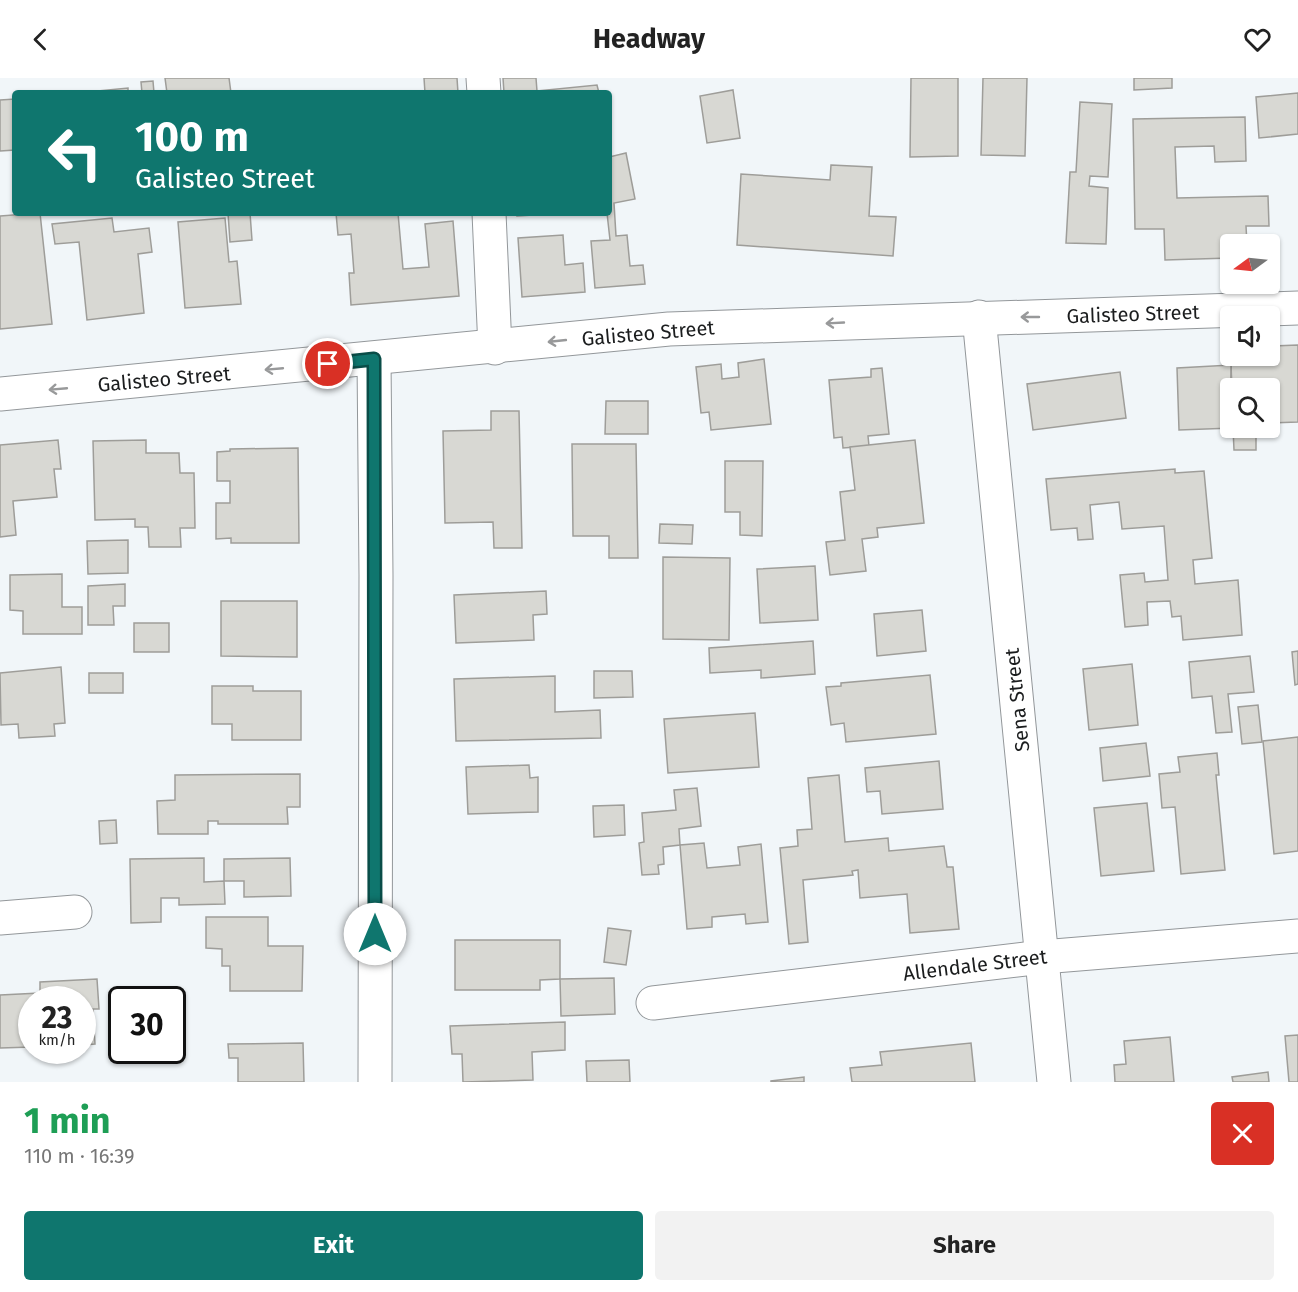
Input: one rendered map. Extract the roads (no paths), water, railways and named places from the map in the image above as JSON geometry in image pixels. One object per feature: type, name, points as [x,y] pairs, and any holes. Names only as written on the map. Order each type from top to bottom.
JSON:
[{"type":"street","points":[[489,216],[495,348]]},
{"type":"street","name":"Galisteo Street","points":[[0,394],[495,348],[669,329],[1298,308]]},
{"type":"street","name":"Sena Street","points":[[979,317],[1054,1082]]},
{"type":"street","points":[[374,359],[375,1082]]},
{"type":"street","points":[[0,918],[75,912]]},
{"type":"street","name":"Allendale Street","points":[[653,1003],[1042,957],[1298,936]]}]
